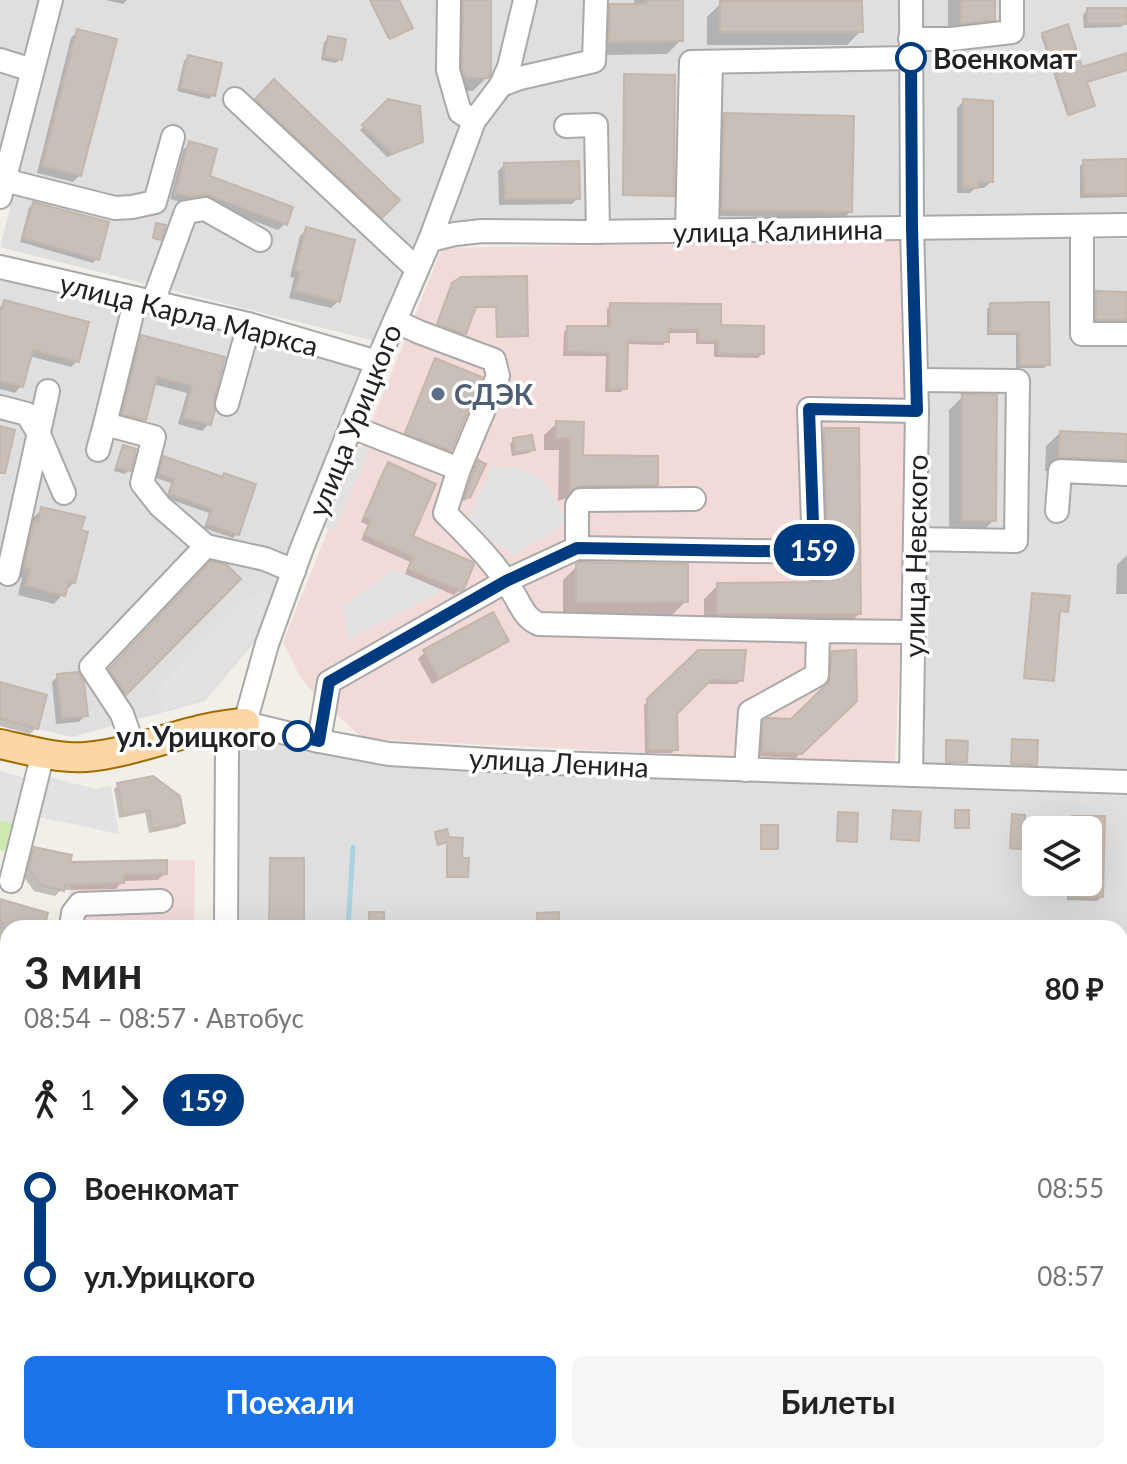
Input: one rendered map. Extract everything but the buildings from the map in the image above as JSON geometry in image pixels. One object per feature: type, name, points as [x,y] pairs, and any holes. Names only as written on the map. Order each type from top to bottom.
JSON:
[{"type":"main road","name":"улица Ленина","points":[[0,744],[43,753],[88,757],[113,754],[208,728],[245,723]]},
{"type":"street","points":[[51,0],[2,189],[115,208],[155,202],[186,212],[205,209],[260,240]]},
{"type":"street","points":[[449,0],[448,70],[460,112],[474,121]]},
{"type":"street","name":"улица Урицкого","points":[[245,723],[267,644],[294,571],[377,362],[430,240],[450,180],[474,121],[501,85],[509,67],[525,0]]},
{"type":"street","points":[[501,85],[594,61],[596,0]]},
{"type":"street","name":"улица Невского","points":[[911,0],[912,228],[917,380],[911,775]]},
{"type":"street","points":[[697,231],[711,62],[911,49],[951,39],[1012,32],[1012,0]]},
{"type":"street","points":[[0,60],[32,70]]},
{"type":"street","points":[[235,99],[417,269]]},
{"type":"street","points":[[566,126],[596,125],[598,232]]},
{"type":"street","points":[[155,202],[173,137]]},
{"type":"street","points":[[98,450],[132,314],[144,300],[186,212]]},
{"type":"street","name":"улица Калинина","points":[[430,240],[482,231],[1127,225]]},
{"type":"street","points":[[1082,226],[1082,334],[1127,334]]},
{"type":"street","name":"улица Карла Маркса","points":[[0,267],[248,324],[377,362]]},
{"type":"street","points":[[395,321],[494,360],[498,376],[459,469],[445,513],[486,555],[527,616],[539,624],[914,632]]},
{"type":"street","points":[[227,404],[248,324]]},
{"type":"street","points":[[915,539],[1016,541],[1018,381],[917,380]]},
{"type":"street","points":[[8,574],[48,391]]},
{"type":"street","points":[[0,407],[27,414],[64,493]]},
{"type":"street","points":[[319,741],[329,682],[506,581],[577,548],[814,552],[809,409],[917,411]]},
{"type":"street","points":[[105,424],[154,437],[142,483],[160,506],[206,546],[265,559],[294,571]]},
{"type":"street","points":[[352,427],[459,469]]},
{"type":"street","points":[[1057,511],[1060,471],[1127,474]]},
{"type":"street","points":[[577,548],[577,505],[581,500],[694,499]]},
{"type":"street","points":[[134,748],[122,714],[91,667],[206,546]]},
{"type":"street","points":[[746,770],[750,712],[817,675],[818,631]]},
{"type":"street","name":"улица Ленина","points":[[245,723],[389,754],[524,762],[1127,782]]},
{"type":"street","points":[[226,920],[227,746]]},
{"type":"street","points":[[11,881],[43,753]]},
{"type":"street","points":[[72,920],[80,904],[161,901]]},
{"type":"shaded area","points":[[0,0],[40,0],[0,156]]},
{"type":"shaded area","points":[[64,0],[898,0],[901,216],[450,223],[485,124],[474,110],[375,341],[0,247]]},
{"type":"shaded area","points":[[921,0],[1127,0],[1127,216],[924,216]]},
{"type":"shaded area","points":[[924,239],[1127,239],[1127,771],[924,763],[928,520]]},
{"type":"shaded area","points":[[901,240],[905,518],[895,765],[371,739],[360,736],[300,677],[283,642],[442,248]]},
{"type":"shaded area","points":[[0,271],[366,362],[257,639],[205,701],[72,737],[0,720]]},
{"type":"shaded area","points":[[357,445],[369,450],[335,531],[323,527]]},
{"type":"shaded area","points":[[493,464],[505,468],[515,466],[542,478],[568,522],[514,555],[481,534],[468,519]]},
{"type":"shaded area","points":[[392,569],[445,589],[348,640],[343,607]]},
{"type":"shaded area","points":[[264,591],[270,596],[256,632],[234,665],[204,696],[165,710],[155,691],[246,599]]},
{"type":"shaded area","points":[[247,738],[367,761],[1127,793],[1127,920],[235,920],[235,751]]},
{"type":"shaded area","points":[[0,771],[30,779],[19,824],[0,820]]},
{"type":"shaded area","points":[[45,776],[96,789],[111,786],[119,834],[35,816]]},
{"type":"shaded area","points":[[195,860],[194,920],[63,920],[77,862]]},
{"type":"green space","points":[[0,820],[19,824],[12,850],[0,851]]},
{"type":"waterway","points":[[348,920],[353,847]]},
{"type":"bus line","name":"159","points":[[298,736],[319,741],[329,682],[506,581],[577,548],[814,552],[809,409],[917,411],[911,58]]},
{"type":"place","name":"Военкомат","points":[[911,58]]},
{"type":"place","name":"СДЭК","points":[[438,394]]},
{"type":"place","name":"ул.Урицкого","points":[[298,736]]}]
